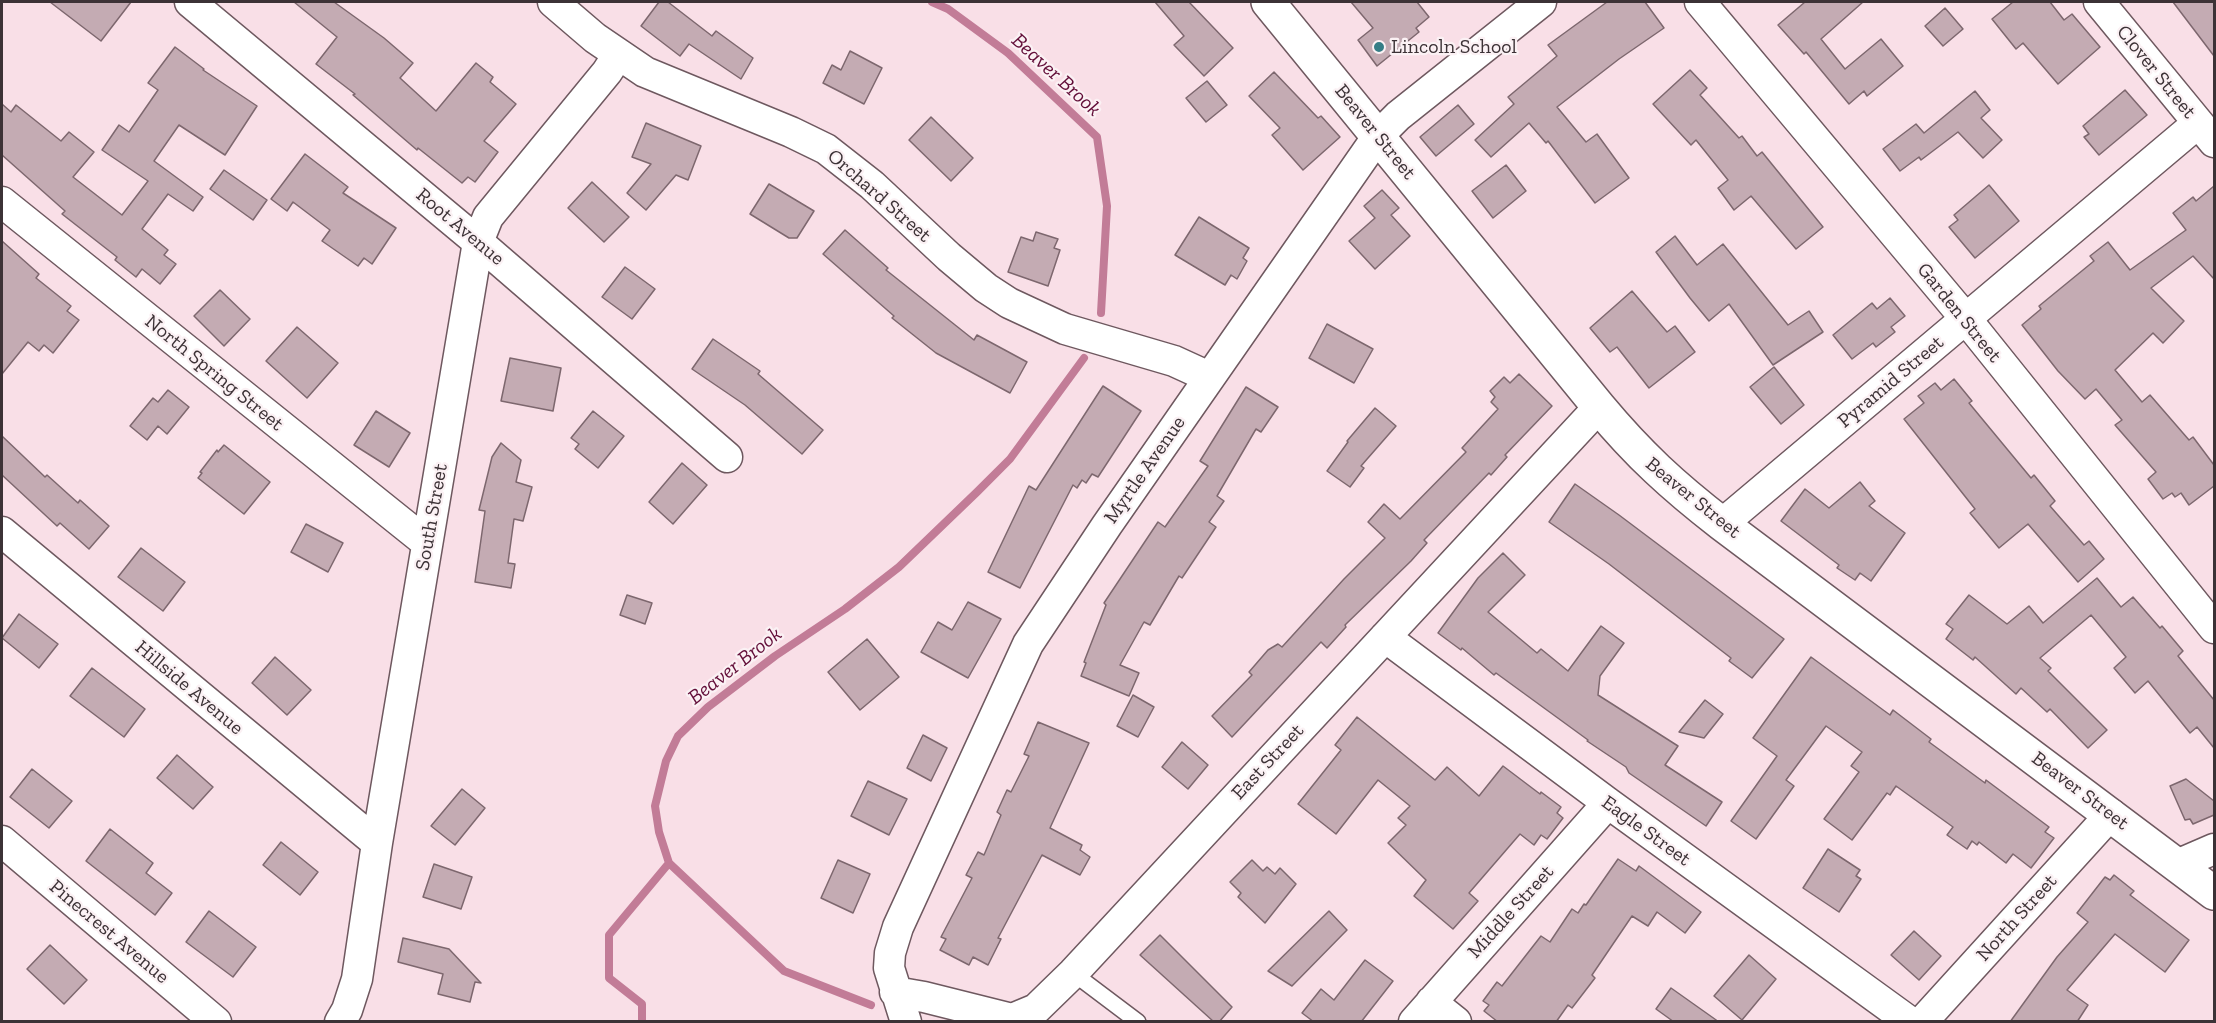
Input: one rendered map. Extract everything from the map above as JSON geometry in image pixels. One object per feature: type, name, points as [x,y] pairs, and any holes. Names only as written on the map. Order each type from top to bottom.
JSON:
[{"type":"street","name":"Root Avenue","points":[[190,2],[478,242],[727,457]]},
{"type":"street","name":"Orchard Street","points":[[553,2],[618,55],[645,72],[791,132],[826,149],[872,185],[977,280],[1009,303],[1065,329],[1174,361],[1209,377]]},
{"type":"street","name":"Beaver Street","points":[[1268,2],[1630,445],[1659,473],[1722,524],[2214,893]]},
{"type":"street","name":"Myrtle Avenue","points":[[906,1022],[889,968],[890,953],[898,927],[1028,644],[1100,535],[1378,136],[1398,116],[1541,2]]},
{"type":"street","name":"Garden Street","points":[[1700,2],[1966,319],[2214,628]]},
{"type":"street","name":"Clover Street","points":[[2099,2],[2206,133]]},
{"type":"street","name":"South Street","points":[[340,1022],[347,1010],[357,979],[377,843],[478,242],[488,217],[607,72],[618,55]]},
{"type":"street","name":"Pyramid Street","points":[[1722,524],[1966,319],[2206,133]]},
{"type":"street","name":"North Spring Street","points":[[2,202],[427,543]]},
{"type":"street","name":"East Street","points":[[895,992],[1012,1019],[1036,1010],[1599,407]]},
{"type":"street","name":"Hillside Avenue","points":[[2,532],[377,843]]},
{"type":"street","name":"Eagle Street","points":[[1385,637],[1608,803],[1910,1022]]},
{"type":"street","name":"Middle Street","points":[[1423,1012],[1608,803]]},
{"type":"street","name":"North Street","points":[[1922,1022],[2111,814]]},
{"type":"street","name":"Pinecrest Avenue","points":[[2,842],[216,1022]]},
{"type":"street","points":[[2177,865],[2214,849]]},
{"type":"street","points":[[1423,1012],[1456,1022]]},
{"type":"lane","points":[[1073,973],[1138,1022]]},
{"type":"building","points":[[50,2],[131,2],[101,41]]},
{"type":"building","points":[[294,2],[334,2],[384,38],[413,63],[400,78],[436,111],[476,63],[493,77],[490,82],[516,104],[484,141],[498,152],[475,182],[468,177],[462,183],[418,148],[417,150],[353,95],[355,94],[316,64],[337,37]]},
{"type":"building","points":[[659,2],[668,2],[712,36],[716,31],[753,58],[741,79],[689,44],[680,56],[641,26]]},
{"type":"building","points":[[1155,2],[1189,2],[1233,48],[1204,76],[1174,45],[1184,36]]},
{"type":"building","points":[[1351,2],[1417,2],[1429,17],[1416,28],[1419,32],[1377,66],[1358,40],[1373,28]]},
{"type":"building","points":[[1607,2],[1645,2],[1664,28],[1557,107],[1586,142],[1597,134],[1629,178],[1595,203],[1548,141],[1546,143],[1529,123],[1491,157],[1475,140],[1514,104],[1508,97],[1557,56],[1548,45]]},
{"type":"building","points":[[1805,2],[1863,2],[1821,39],[1845,69],[1881,39],[1903,66],[1867,96],[1864,91],[1849,104],[1806,52],[1804,54],[1778,25]]},
{"type":"building","points":[[2013,2],[2050,2],[2064,20],[2072,14],[2100,47],[2058,84],[2023,43],[2016,49],[1992,19]]},
{"type":"building","points":[[2173,2],[2214,2],[2214,56]]},
{"type":"building","points":[[1945,8],[1963,29],[1943,46],[1925,26]]},
{"type":"building","points":[[175,47],[203,70],[257,106],[225,155],[179,125],[154,161],[203,197],[193,211],[168,194],[142,229],[168,250],[164,255],[176,264],[160,284],[142,269],[136,277],[115,260],[117,257],[62,214],[65,211],[2,155],[2,104],[11,112],[16,105],[61,141],[69,132],[94,152],[73,177],[122,215],[148,181],[102,150],[119,125],[129,132],[158,90],[148,83]]},
{"type":"building","points":[[850,51],[882,68],[864,104],[823,83],[832,65],[841,70]]},
{"type":"building","points":[[1690,70],[1707,88],[1700,95],[1739,138],[1742,136],[1757,156],[1762,152],[1823,227],[1796,249],[1751,196],[1734,210],[1718,188],[1728,180],[1696,140],[1691,145],[1653,104]]},
{"type":"building","points":[[1274,72],[1318,118],[1321,116],[1340,137],[1303,170],[1272,135],[1280,128],[1249,96]]},
{"type":"building","points":[[1207,81],[1227,105],[1206,122],[1186,98]]},
{"type":"building","points":[[2125,90],[2147,115],[2099,155],[2084,137],[2089,134],[2083,126]]},
{"type":"building","points":[[1975,91],[1990,110],[1981,118],[2002,140],[1983,158],[1958,132],[1921,160],[1919,157],[1900,171],[1883,149],[1916,124],[1924,133]]},
{"type":"building","points":[[1458,105],[1474,124],[1436,156],[1420,137]]},
{"type":"building","points":[[931,117],[973,158],[951,181],[909,140]]},
{"type":"building","points":[[646,123],[701,146],[688,180],[676,175],[646,210],[627,193],[651,164],[632,157]]},
{"type":"building","points":[[305,154],[348,187],[343,193],[396,228],[372,264],[364,258],[358,266],[322,241],[330,230],[293,202],[287,211],[271,199]]},
{"type":"building","points":[[1506,165],[1526,191],[1493,218],[1472,191]]},
{"type":"building","points":[[224,170],[267,200],[253,220],[210,189]]},
{"type":"building","points":[[592,182],[629,217],[604,242],[568,208]]},
{"type":"building","points":[[769,184],[814,211],[797,238],[789,238],[750,214]]},
{"type":"building","points":[[1989,185],[2019,221],[1975,258],[1949,227],[1958,220],[1954,215]]},
{"type":"building","points":[[2214,186],[2214,279],[2193,256],[2151,288],[2184,321],[2163,343],[2153,333],[2115,370],[2142,402],[2150,395],[2189,440],[2193,437],[2214,465],[2214,486],[2189,505],[2181,493],[2175,497],[2172,493],[2163,499],[2148,479],[2156,472],[2115,425],[2122,420],[2096,389],[2085,399],[2058,371],[2022,325],[2041,309],[2039,306],[2094,261],[2090,256],[2108,242],[2130,270],[2186,230],[2173,213],[2193,197],[2196,201]]},
{"type":"building","points":[[1382,190],[1399,208],[1391,215],[1410,236],[1375,269],[1349,241],[1375,218],[1364,206]]},
{"type":"building","points":[[1199,217],[1249,248],[1243,258],[1247,261],[1237,279],[1231,275],[1225,285],[1175,255]]},
{"type":"building","points":[[845,230],[888,268],[886,270],[974,340],[977,335],[1027,362],[1010,393],[936,353],[892,318],[894,316],[823,254]]},
{"type":"building","points":[[1036,232],[1058,239],[1054,248],[1060,250],[1048,286],[1008,272],[1021,237],[1033,241]]},
{"type":"building","points":[[1675,236],[1697,265],[1723,244],[1788,325],[1809,311],[1823,332],[1773,365],[1729,304],[1709,321],[1690,298],[1656,252]]},
{"type":"building","points":[[2,241],[39,274],[36,278],[71,306],[67,311],[79,320],[53,353],[44,345],[39,351],[28,342],[2,374]]},
{"type":"building","points":[[625,267],[655,289],[632,319],[602,297]]},
{"type":"building","points":[[220,290],[250,319],[224,346],[194,316]]},
{"type":"building","points":[[1632,291],[1667,332],[1675,326],[1695,352],[1649,388],[1617,347],[1610,352],[1590,328]]},
{"type":"building","points":[[1890,298],[1905,316],[1891,327],[1895,332],[1876,347],[1873,343],[1852,359],[1833,335],[1872,303],[1877,309]]},
{"type":"building","points":[[1327,324],[1373,349],[1354,383],[1309,358]]},
{"type":"building","points":[[297,327],[338,363],[307,398],[266,361]]},
{"type":"building","points":[[713,339],[760,371],[758,374],[823,430],[802,454],[745,405],[692,369]]},
{"type":"building","points":[[510,358],[561,368],[553,411],[501,401]]},
{"type":"building","points":[[1774,367],[1804,405],[1781,424],[1750,387]]},
{"type":"building","points":[[1519,374],[1552,406],[1505,455],[1507,457],[1491,475],[1489,473],[1424,540],[1427,543],[1411,561],[1345,625],[1346,627],[1327,648],[1321,642],[1232,737],[1212,716],[1252,675],[1249,672],[1268,650],[1278,644],[1282,647],[1385,538],[1368,522],[1384,504],[1400,519],[1466,452],[1462,448],[1498,409],[1491,402],[1495,397],[1490,391],[1504,377],[1510,383]]},
{"type":"building","points":[[1954,379],[1972,401],[1969,403],[2031,478],[2034,475],[2055,501],[2050,506],[2084,545],[2089,541],[2104,559],[2078,582],[2028,524],[1999,548],[1970,513],[1975,509],[1904,419],[1924,403],[1918,396],[1935,383],[1941,390]]},
{"type":"building","points":[[1103,386],[1141,411],[1098,477],[1092,474],[1086,483],[1082,480],[1077,488],[1073,485],[1020,588],[988,572],[1029,486],[1036,490]]},
{"type":"building","points":[[1246,387],[1278,407],[1261,432],[1256,429],[1217,496],[1224,501],[1209,522],[1216,527],[1182,578],[1179,576],[1150,625],[1144,622],[1120,665],[1139,673],[1129,696],[1081,676],[1086,663],[1084,662],[1106,605],[1104,603],[1158,522],[1165,527],[1208,466],[1200,461]]},
{"type":"building","points":[[168,390],[189,407],[167,434],[158,426],[147,440],[130,426],[153,398],[158,402]]},
{"type":"building","points":[[1375,408],[1396,426],[1361,466],[1364,468],[1350,487],[1327,471],[1347,441]]},
{"type":"building","points":[[376,411],[410,433],[389,467],[354,445]]},
{"type":"building","points":[[593,411],[624,436],[598,468],[575,449],[579,444],[571,438]]},
{"type":"building","points":[[2,436],[45,477],[47,475],[78,503],[80,500],[109,526],[89,549],[60,523],[57,526],[2,475]]},
{"type":"building","points":[[501,443],[521,460],[516,482],[532,487],[523,521],[514,519],[508,563],[515,564],[511,588],[475,582],[485,511],[479,510],[492,457]]},
{"type":"building","points":[[224,445],[270,482],[244,514],[198,478],[217,450],[218,452]]},
{"type":"building","points":[[682,463],[707,485],[673,524],[649,502]]},
{"type":"building","points":[[1860,482],[1875,501],[1869,506],[1905,533],[1871,581],[1860,573],[1855,580],[1837,568],[1839,565],[1781,521],[1805,489],[1829,508]]},
{"type":"building","points":[[1575,484],[1784,639],[1752,678],[1729,661],[1731,658],[1609,564],[1549,522]]},
{"type":"building","points":[[306,524],[343,543],[328,572],[291,552]]},
{"type":"building","points":[[141,548],[185,582],[163,611],[118,577]]},
{"type":"building","points":[[1503,553],[1525,575],[1488,612],[1537,653],[1541,649],[1568,671],[1601,626],[1624,643],[1600,676],[1598,695],[1678,746],[1665,765],[1722,802],[1706,826],[1629,773],[1626,767],[1438,633],[1478,578]]},
{"type":"building","points":[[2097,578],[2121,607],[2133,597],[2183,651],[2178,656],[2214,700],[2214,748],[2197,727],[2190,733],[2148,681],[2135,693],[2114,668],[2126,657],[2091,615],[2040,658],[2051,668],[2048,671],[2107,730],[2088,748],[2050,709],[2047,712],[2021,688],[2016,694],[1975,657],[1973,660],[1946,639],[1953,629],[1946,624],[1969,595],[2007,624],[2029,606],[2043,623]]},
{"type":"building","points":[[627,595],[652,603],[645,624],[620,615]]},
{"type":"building","points":[[968,602],[1001,619],[968,678],[921,652],[938,622],[952,630]]},
{"type":"building","points":[[19,614],[58,644],[39,668],[2,638]]},
{"type":"building","points":[[867,639],[899,677],[860,710],[828,672]]},
{"type":"building","points":[[275,657],[311,690],[287,715],[252,683]]},
{"type":"building","points":[[1811,657],[1890,715],[1893,710],[1931,739],[1929,742],[1985,783],[1986,780],[2049,827],[2045,832],[2054,838],[2031,868],[2013,854],[2006,863],[1979,842],[1977,845],[1972,841],[1967,849],[1947,835],[1953,827],[1896,786],[1890,795],[1887,793],[1852,840],[1824,819],[1859,772],[1851,766],[1862,752],[1826,726],[1786,780],[1794,786],[1756,839],[1731,821],[1777,756],[1753,738]]},
{"type":"building","points":[[92,668],[145,709],[124,737],[70,696]]},
{"type":"building","points":[[1133,695],[1154,707],[1138,737],[1117,726]]},
{"type":"building","points":[[1705,700],[1723,714],[1704,738],[1679,732]]},
{"type":"building","points":[[1357,717],[1435,780],[1447,767],[1479,796],[1503,766],[1561,807],[1557,813],[1563,818],[1547,839],[1541,835],[1534,845],[1520,834],[1469,893],[1478,901],[1453,929],[1414,896],[1426,880],[1388,843],[1406,825],[1398,818],[1410,806],[1378,780],[1336,834],[1298,804],[1341,750],[1335,745]]},
{"type":"building","points":[[1038,722],[1089,743],[1050,828],[1082,845],[1080,850],[1090,857],[1080,875],[1042,855],[998,938],[1001,939],[988,965],[973,957],[969,965],[940,950],[946,939],[941,937],[972,878],[966,875],[978,852],[984,855],[1001,815],[997,812],[1007,790],[1011,792],[1029,756],[1024,754]]},
{"type":"building","points":[[923,735],[947,748],[931,781],[907,768]]},
{"type":"building","points":[[1182,742],[1208,765],[1188,789],[1162,767]]},
{"type":"building","points":[[177,755],[213,787],[193,809],[157,778]]},
{"type":"building","points":[[32,769],[72,801],[49,828],[10,797]]},
{"type":"building","points":[[2186,779],[2214,801],[2214,815],[2193,824],[2190,819],[2185,820],[2170,786]]},
{"type":"building","points":[[868,781],[907,799],[889,835],[851,816]]},
{"type":"building","points":[[462,789],[485,808],[455,845],[431,826]]},
{"type":"building","points":[[110,829],[153,863],[146,873],[172,893],[155,915],[86,861]]},
{"type":"building","points":[[281,842],[318,872],[300,895],[263,865]]},
{"type":"building","points":[[1828,849],[1860,870],[1856,876],[1861,879],[1839,912],[1803,888]]},
{"type":"building","points":[[1618,859],[1636,871],[1639,866],[1701,912],[1685,933],[1657,912],[1648,926],[1632,916],[1592,975],[1595,978],[1572,1008],[1568,1005],[1556,1022],[1498,1022],[1484,1011],[1489,1005],[1483,1001],[1497,982],[1502,986],[1541,936],[1550,942],[1572,909],[1578,913],[1584,904],[1586,905]]},
{"type":"building","points":[[838,860],[870,874],[853,913],[821,898]]},
{"type":"building","points":[[1252,860],[1263,871],[1267,867],[1275,874],[1280,868],[1296,884],[1265,923],[1238,897],[1241,893],[1230,882]]},
{"type":"building","points":[[434,864],[472,877],[461,909],[423,897]]},
{"type":"building","points":[[2114,875],[2134,891],[2130,895],[2189,940],[2165,972],[2115,934],[2067,990],[2088,1005],[2077,1022],[2010,1022],[2057,957],[2088,922],[2077,913],[2105,877],[2110,880]]},
{"type":"building","points":[[209,911],[256,947],[233,977],[186,942]]},
{"type":"building","points":[[1329,911],[1347,930],[1292,986],[1268,971]]},
{"type":"building","points":[[1914,931],[1941,956],[1919,980],[1891,955]]},
{"type":"building","points":[[1160,935],[1232,1007],[1219,1022],[1214,1022],[1140,955]]},
{"type":"building","points":[[403,938],[449,949],[481,983],[475,982],[470,1002],[438,994],[443,974],[398,962]]},
{"type":"building","points":[[50,945],[87,980],[64,1004],[27,969]]},
{"type":"building","points":[[1749,955],[1776,979],[1742,1020],[1714,996]]},
{"type":"building","points":[[1365,960],[1393,981],[1361,1022],[1314,1022],[1302,1013],[1321,989],[1334,1000]]},
{"type":"building","points":[[1671,988],[1719,1022],[1674,1022],[1656,1009]]},
{"type":"waterway","name":"Beaver Brook","points":[[932,2],[948,9],[1008,53],[1097,137],[1107,206],[1101,313]]},
{"type":"waterway","name":"Beaver Brook","points":[[871,1005],[784,971],[669,863],[659,832],[655,806],[666,761],[678,736],[708,707],[775,656],[845,609],[899,567],[977,492],[1010,459],[1084,358]]},
{"type":"waterway","points":[[642,1022],[642,1004],[609,978],[609,935],[669,863]]},
{"type":"place","name":"Lincoln School","points":[[1379,47]]}]
